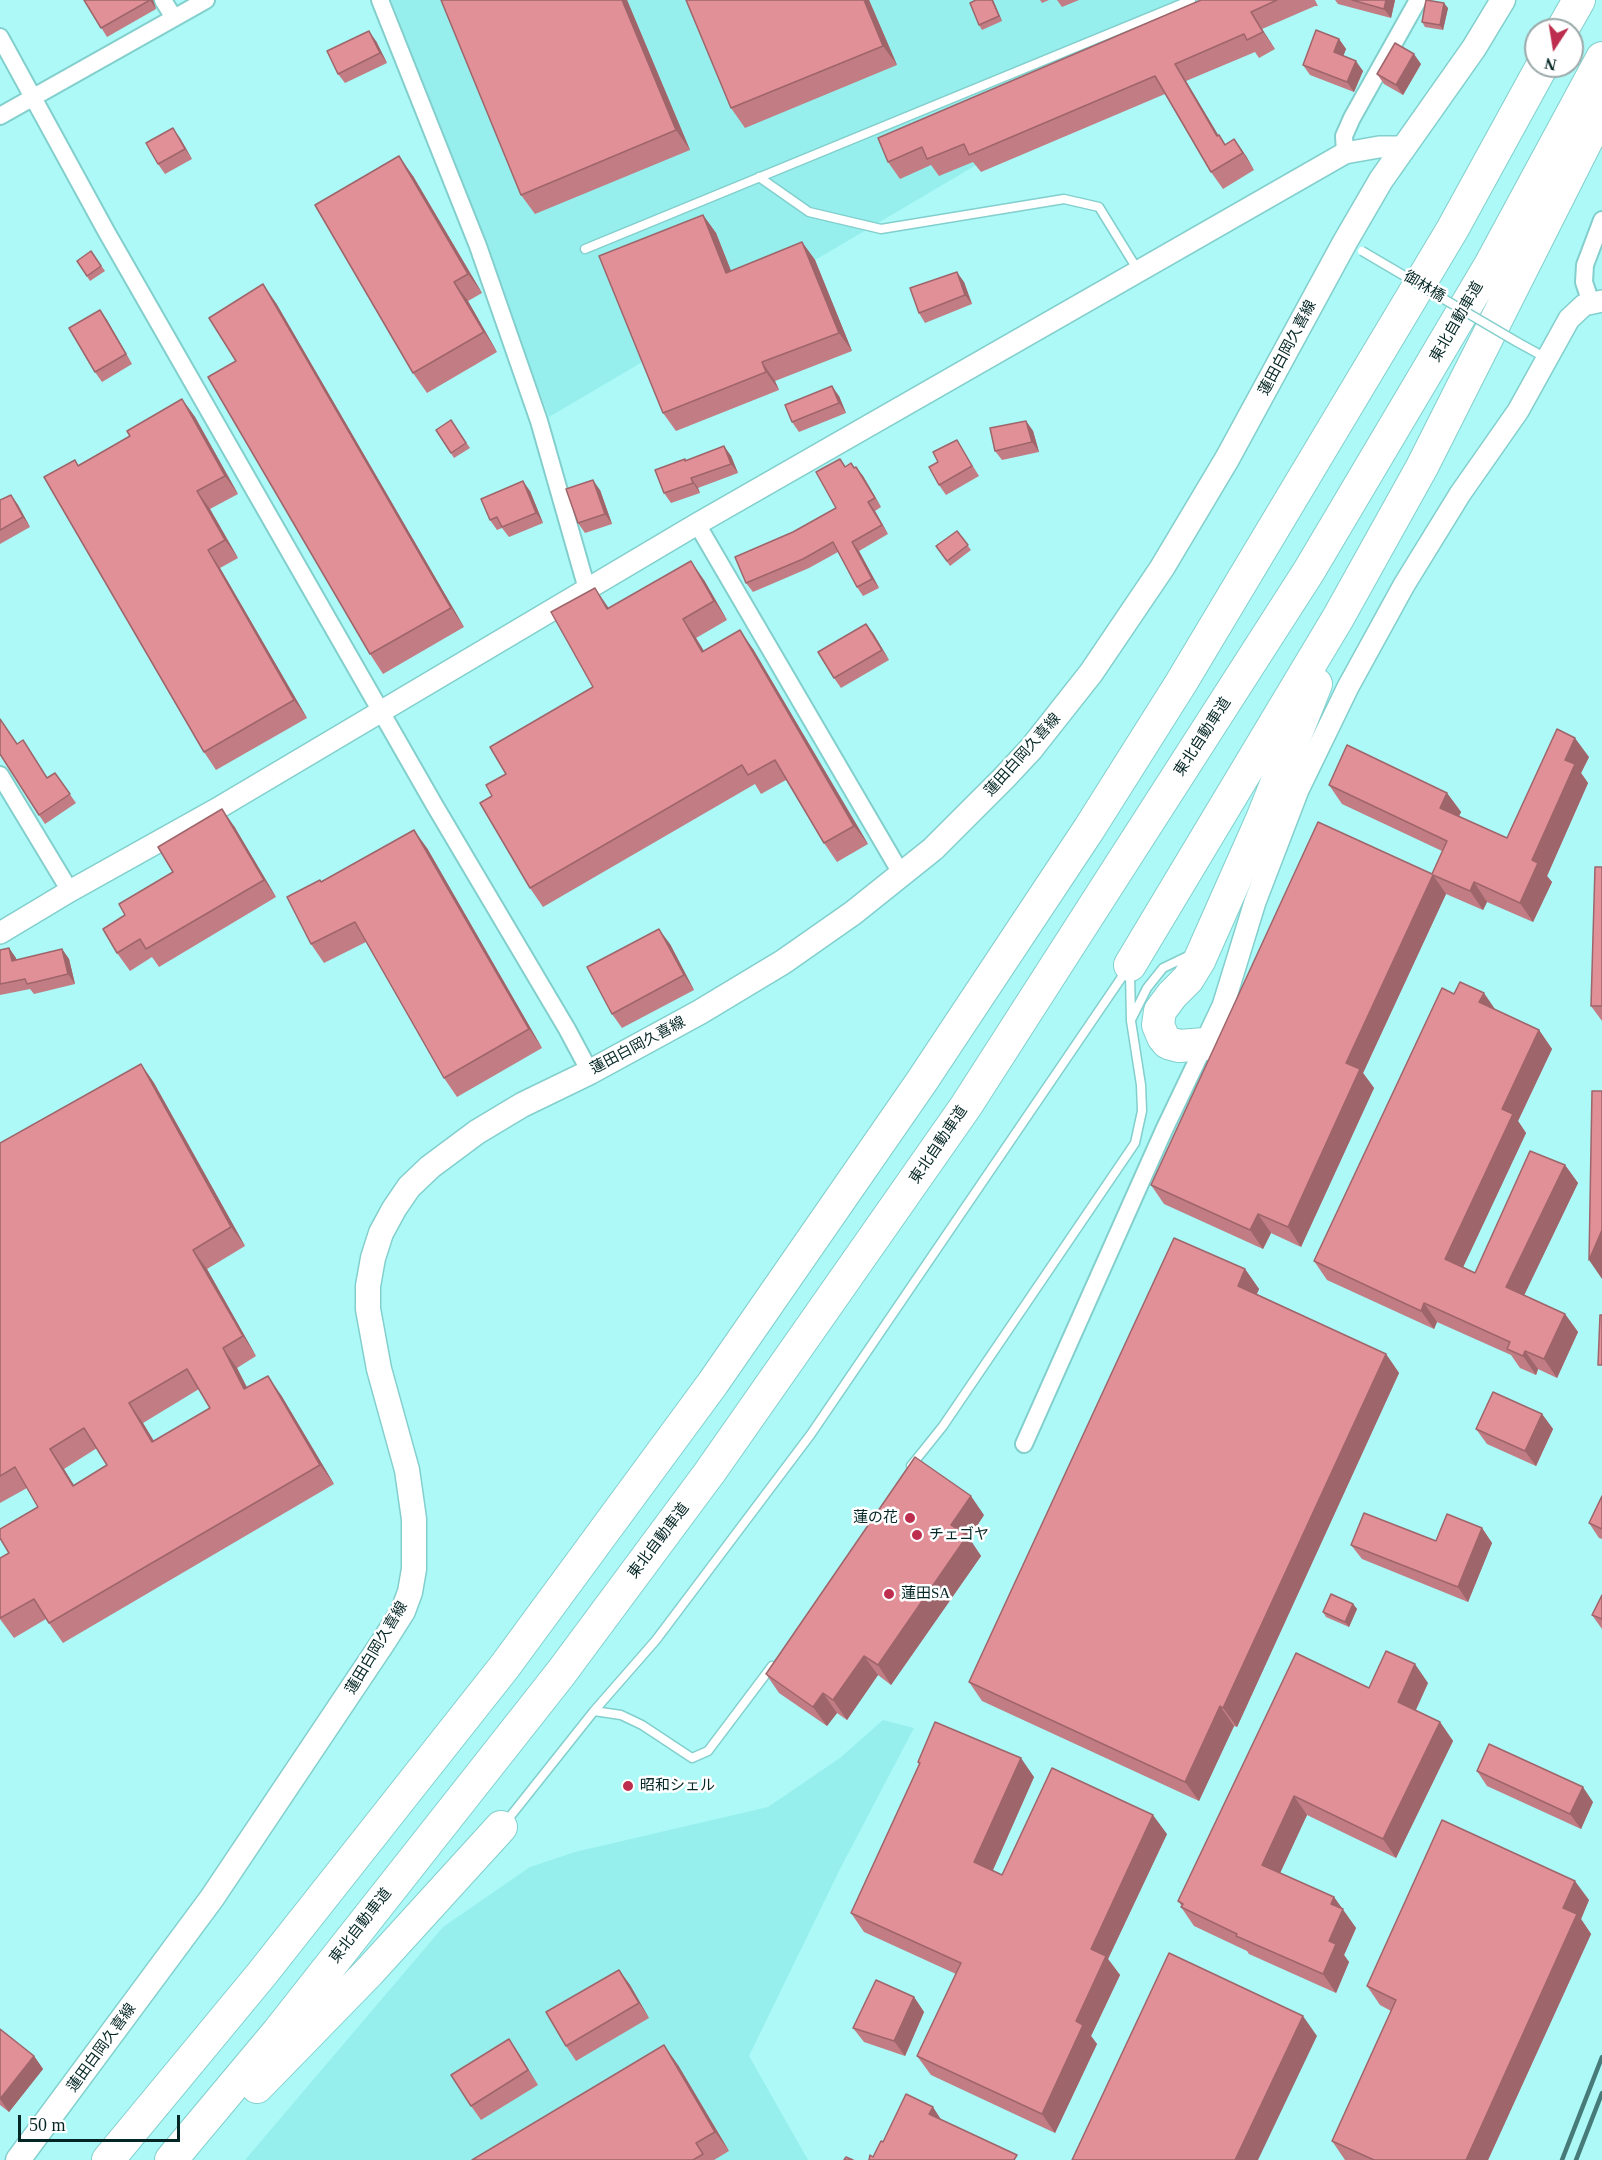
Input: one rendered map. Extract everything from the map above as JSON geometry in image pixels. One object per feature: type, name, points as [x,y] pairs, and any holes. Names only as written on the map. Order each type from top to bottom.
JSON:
[{"type":"highway","points":[[1568,18],[1578,0]]},
{"type":"highway","name":"東北自動車道","points":[[171,2160],[285,2023],[561,1673],[710,1472],[966,1106],[1309,571],[1489,267],[1602,58]]},
{"type":"highway","points":[[108,2160],[261,1975],[505,1666],[713,1383],[922,1081],[1089,829],[1181,683],[1452,230],[1535,78]]},
{"type":"highway","points":[[1130,965],[1338,618],[1422,467],[1589,136],[1602,105]]},
{"type":"highway","points":[[1205,1044],[1172,1045],[1163,1037],[1158,1025],[1160,1011],[1172,994],[1193,972],[1208,943],[1270,799],[1323,665],[1338,618]]},
{"type":"highway","points":[[183,2160],[200,2146],[369,1972],[501,1827]]},
{"type":"main road","name":"蓮田白岡久喜線","points":[[18,2160],[212,1898],[403,1611],[410,1592],[414,1569],[414,1519],[407,1470],[379,1368],[368,1309],[368,1286],[373,1258],[381,1233],[409,1187],[430,1167],[477,1132],[522,1105],[590,1072],[700,1012],[783,962],[853,914],[902,875],[957,826],[1031,749],[1091,673],[1134,612],[1192,520],[1354,246],[1403,147],[1473,48],[1503,0]]},
{"type":"street","points":[[163,0],[174,18]]},
{"type":"street","points":[[0,116],[206,0]]},
{"type":"street","points":[[380,0],[485,267],[539,421],[587,589]]},
{"type":"street","points":[[1346,153],[1344,136],[1418,0]]},
{"type":"street","points":[[0,37],[106,231],[590,1072]]},
{"type":"street","points":[[0,933],[215,810],[697,524],[1346,153],[1379,147],[1403,147]]},
{"type":"street","points":[[1024,1444],[1159,1141],[1223,1006],[1255,902],[1298,790],[1348,687],[1410,576],[1460,494],[1518,411],[1569,319],[1584,305],[1596,302],[1584,282],[1585,266],[1602,220]]},
{"type":"street","points":[[697,524],[902,875]]},
{"type":"street","points":[[0,775],[70,891]]},
{"type":"lane","points":[[585,249],[1191,0]]},
{"type":"lane","points":[[759,177],[809,212],[881,229],[1064,200],[1099,207],[1140,272]]},
{"type":"lane","name":"御林橋","points":[[1354,246],[1548,359]]},
{"type":"lane","points":[[1131,1022],[1146,988],[1163,968],[1208,943]]},
{"type":"lane","points":[[908,1472],[943,1426],[1135,1143],[1142,1111],[1141,1085],[1131,1022],[1130,965]]},
{"type":"lane","points":[[501,1827],[594,1711],[656,1640],[811,1434],[1130,965]]},
{"type":"lane","points":[[594,1711],[621,1715],[632,1720],[692,1758],[708,1751],[780,1655]]},
{"type":"shaded area","points":[[391,0],[1256,0],[549,417]]},
{"type":"shaded area","points":[[883,1720],[914,1728],[841,1867],[749,2056],[808,2160],[245,2160],[443,1927],[530,1867],[575,1852],[768,1807],[840,1758]]},
{"type":"building","points":[[84,0],[150,0],[101,28]]},
{"type":"building","points":[[441,0],[622,0],[676,130],[521,195]]},
{"type":"building","points":[[686,0],[864,0],[883,46],[731,108]]},
{"type":"building","points":[[976,0],[992,0],[999,16],[979,25],[970,3]]},
{"type":"building","points":[[1201,0],[1277,0],[1251,12],[1263,32],[1247,40],[1244,34],[1175,64],[1217,136],[1219,135],[1225,145],[1234,139],[1243,153],[1211,172],[1155,76],[969,155],[964,144],[927,159],[922,147],[888,162],[878,138]]},
{"type":"building","points":[[1352,0],[1386,0],[1384,9]]},
{"type":"building","points":[[1426,0],[1444,3],[1440,25],[1422,22]]},
{"type":"building","points":[[1316,30],[1339,39],[1334,52],[1356,61],[1347,82],[1303,65]]},
{"type":"building","points":[[369,31],[380,53],[338,74],[327,51]]},
{"type":"building","points":[[1395,43],[1414,54],[1396,85],[1377,74]]},
{"type":"building","points":[[173,128],[185,149],[158,164],[146,143]]},
{"type":"building","points":[[399,156],[468,274],[454,282],[484,332],[413,373],[315,205]]},
{"type":"building","points":[[703,215],[726,273],[802,242],[839,333],[762,362],[766,372],[663,413],[599,256]]},
{"type":"building","points":[[91,251],[101,266],[87,276],[77,261]]},
{"type":"building","points":[[957,272],[965,295],[919,313],[910,288]]},
{"type":"building","points":[[263,284],[451,608],[370,654],[208,377],[236,361],[209,318]]},
{"type":"building","points":[[100,310],[126,354],[95,372],[69,328]]},
{"type":"building","points":[[832,386],[839,403],[792,422],[785,405]]},
{"type":"building","points":[[182,399],[225,476],[197,491],[225,540],[208,550],[294,700],[204,752],[44,477],[75,460],[78,466],[130,436],[127,431]]},
{"type":"building","points":[[451,420],[466,443],[451,453],[436,430]]},
{"type":"building","points":[[1026,421],[1032,442],[995,451],[990,428]]},
{"type":"building","points":[[957,440],[972,466],[939,485],[929,467],[938,462],[933,452]]},
{"type":"building","points":[[724,446],[731,464],[691,478],[693,483],[664,493],[655,470]]},
{"type":"building","points":[[840,459],[845,467],[851,463],[854,468],[856,467],[875,498],[868,502],[882,525],[852,542],[872,579],[857,587],[833,542],[803,559],[746,583],[735,557],[793,532],[836,508],[816,472]]},
{"type":"building","points":[[593,480],[605,514],[578,523],[566,489]]},
{"type":"building","points":[[523,481],[536,513],[502,527],[497,517],[490,520],[481,499]]},
{"type":"building","points":[[11,495],[23,517],[0,530],[0,500]]},
{"type":"building","points":[[957,531],[968,545],[947,561],[936,546]]},
{"type":"building","points":[[691,561],[714,601],[683,619],[702,652],[740,630],[854,826],[824,843],[775,760],[748,775],[742,765],[530,888],[480,803],[492,796],[486,785],[506,774],[490,747],[593,687],[551,612],[595,588],[607,609]]},
{"type":"building","points":[[866,624],[882,650],[834,678],[818,652]]},
{"type":"building","points":[[0,719],[17,744],[23,740],[47,778],[55,773],[70,794],[39,815],[0,754]]},
{"type":"building","points":[[1557,729],[1575,738],[1565,760],[1575,764],[1532,860],[1538,863],[1520,903],[1474,882],[1470,891],[1433,875],[1346,1063],[1360,1069],[1288,1227],[1258,1214],[1250,1230],[1151,1185],[1318,822],[1432,874],[1447,841],[1329,785],[1347,745],[1447,793],[1440,808],[1507,838]]},
{"type":"building","points":[[222,809],[264,880],[146,949],[140,939],[117,953],[103,929],[125,915],[119,904],[173,872],[158,847]]},
{"type":"building","points":[[414,830],[529,1029],[444,1078],[355,922],[311,944],[287,897],[320,880],[321,882]]},
{"type":"building","points":[[1595,867],[1602,867],[1602,1006],[1591,1006]]},
{"type":"building","points":[[659,929],[684,975],[612,1014],[587,967]]},
{"type":"building","points":[[9,948],[12,961],[62,949],[68,974],[27,984],[25,979],[0,984],[0,950]]},
{"type":"building","points":[[1460,982],[1484,993],[1479,1002],[1539,1030],[1502,1109],[1513,1114],[1445,1259],[1475,1273],[1530,1151],[1565,1165],[1506,1287],[1565,1314],[1544,1359],[1525,1351],[1523,1356],[1507,1349],[1510,1342],[1424,1303],[1421,1311],[1314,1261],[1442,988],[1454,994]]},
{"type":"building","points":[[141,1064],[231,1227],[193,1250],[243,1336],[223,1348],[244,1389],[268,1376],[320,1465],[49,1623],[34,1599],[0,1618],[0,1558],[9,1553],[0,1538],[0,1529],[38,1507],[15,1467],[0,1476],[0,1143]],"holes":[[[187,1369],[210,1408],[152,1442],[129,1403]],[[84,1428],[107,1465],[73,1486],[50,1449]]]},
{"type":"building","points":[[1592,1091],[1602,1091],[1602,1230],[1589,1260]]},
{"type":"building","points":[[1174,1238],[1245,1269],[1238,1286],[1386,1354],[1223,1708],[1220,1706],[1185,1782],[969,1682]]},
{"type":"building","points":[[1600,1315],[1602,1315],[1602,1365],[1598,1365]]},
{"type":"building","points":[[1493,1392],[1542,1414],[1525,1451],[1476,1429]]},
{"type":"building","points":[[915,1457],[971,1496],[951,1525],[967,1536],[878,1665],[864,1656],[833,1700],[823,1693],[813,1707],[766,1674]]},
{"type":"building","points":[[1602,1496],[1602,1529],[1589,1523]]},
{"type":"building","points":[[1364,1513],[1436,1541],[1447,1514],[1482,1528],[1458,1587],[1351,1545]]},
{"type":"building","points":[[1331,1594],[1353,1604],[1345,1622],[1323,1612]]},
{"type":"building","points":[[1602,1595],[1602,1619],[1592,1615]]},
{"type":"building","points":[[1386,1651],[1415,1664],[1398,1702],[1440,1722],[1383,1839],[1294,1796],[1262,1865],[1334,1897],[1331,1904],[1343,1909],[1329,1941],[1336,1944],[1323,1974],[1236,1936],[1237,1934],[1181,1907],[1183,1904],[1178,1901],[1296,1653],[1369,1688]]},
{"type":"building","points":[[935,1722],[1021,1758],[974,1862],[1002,1875],[1052,1768],[1153,1815],[1091,1949],[1106,1956],[1076,2021],[1083,2025],[1042,2114],[917,2056],[961,1963],[851,1913],[920,1763],[918,1762]]},
{"type":"building","points":[[1489,1744],[1583,1787],[1570,1814],[1477,1771]]},
{"type":"building","points":[[1442,1820],[1575,1881],[1563,1908],[1577,1914],[1466,2160],[1374,2160],[1332,2141],[1396,2000],[1367,1986]]},
{"type":"building","points":[[1169,1953],[1303,2016],[1235,2160],[1072,2160]]},
{"type":"building","points":[[619,1970],[639,2003],[566,2046],[546,2012]]},
{"type":"building","points":[[876,1980],[914,1997],[894,2041],[853,2028]]},
{"type":"building","points":[[0,2029],[34,2056],[0,2099]]},
{"type":"building","points":[[509,2039],[528,2070],[471,2106],[451,2075]]},
{"type":"building","points":[[664,2045],[715,2132],[696,2143],[703,2154],[693,2160],[472,2160]]},
{"type":"building","points":[[906,2094],[933,2107],[929,2114],[1017,2155],[1014,2160],[869,2160],[870,2155],[873,2157],[881,2141],[883,2142]]},
{"type":"railway","points":[[1562,2160],[1602,2057]]},
{"type":"railway","points":[[1576,2160],[1602,2093]]},
{"type":"place","name":"蓮の花","points":[[910,1518]]},
{"type":"place","name":"チェゴヤ","points":[[917,1535]]},
{"type":"place","name":"蓮田SA","points":[[889,1594]]},
{"type":"place","name":"昭和シェル","points":[[628,1786]]}]
